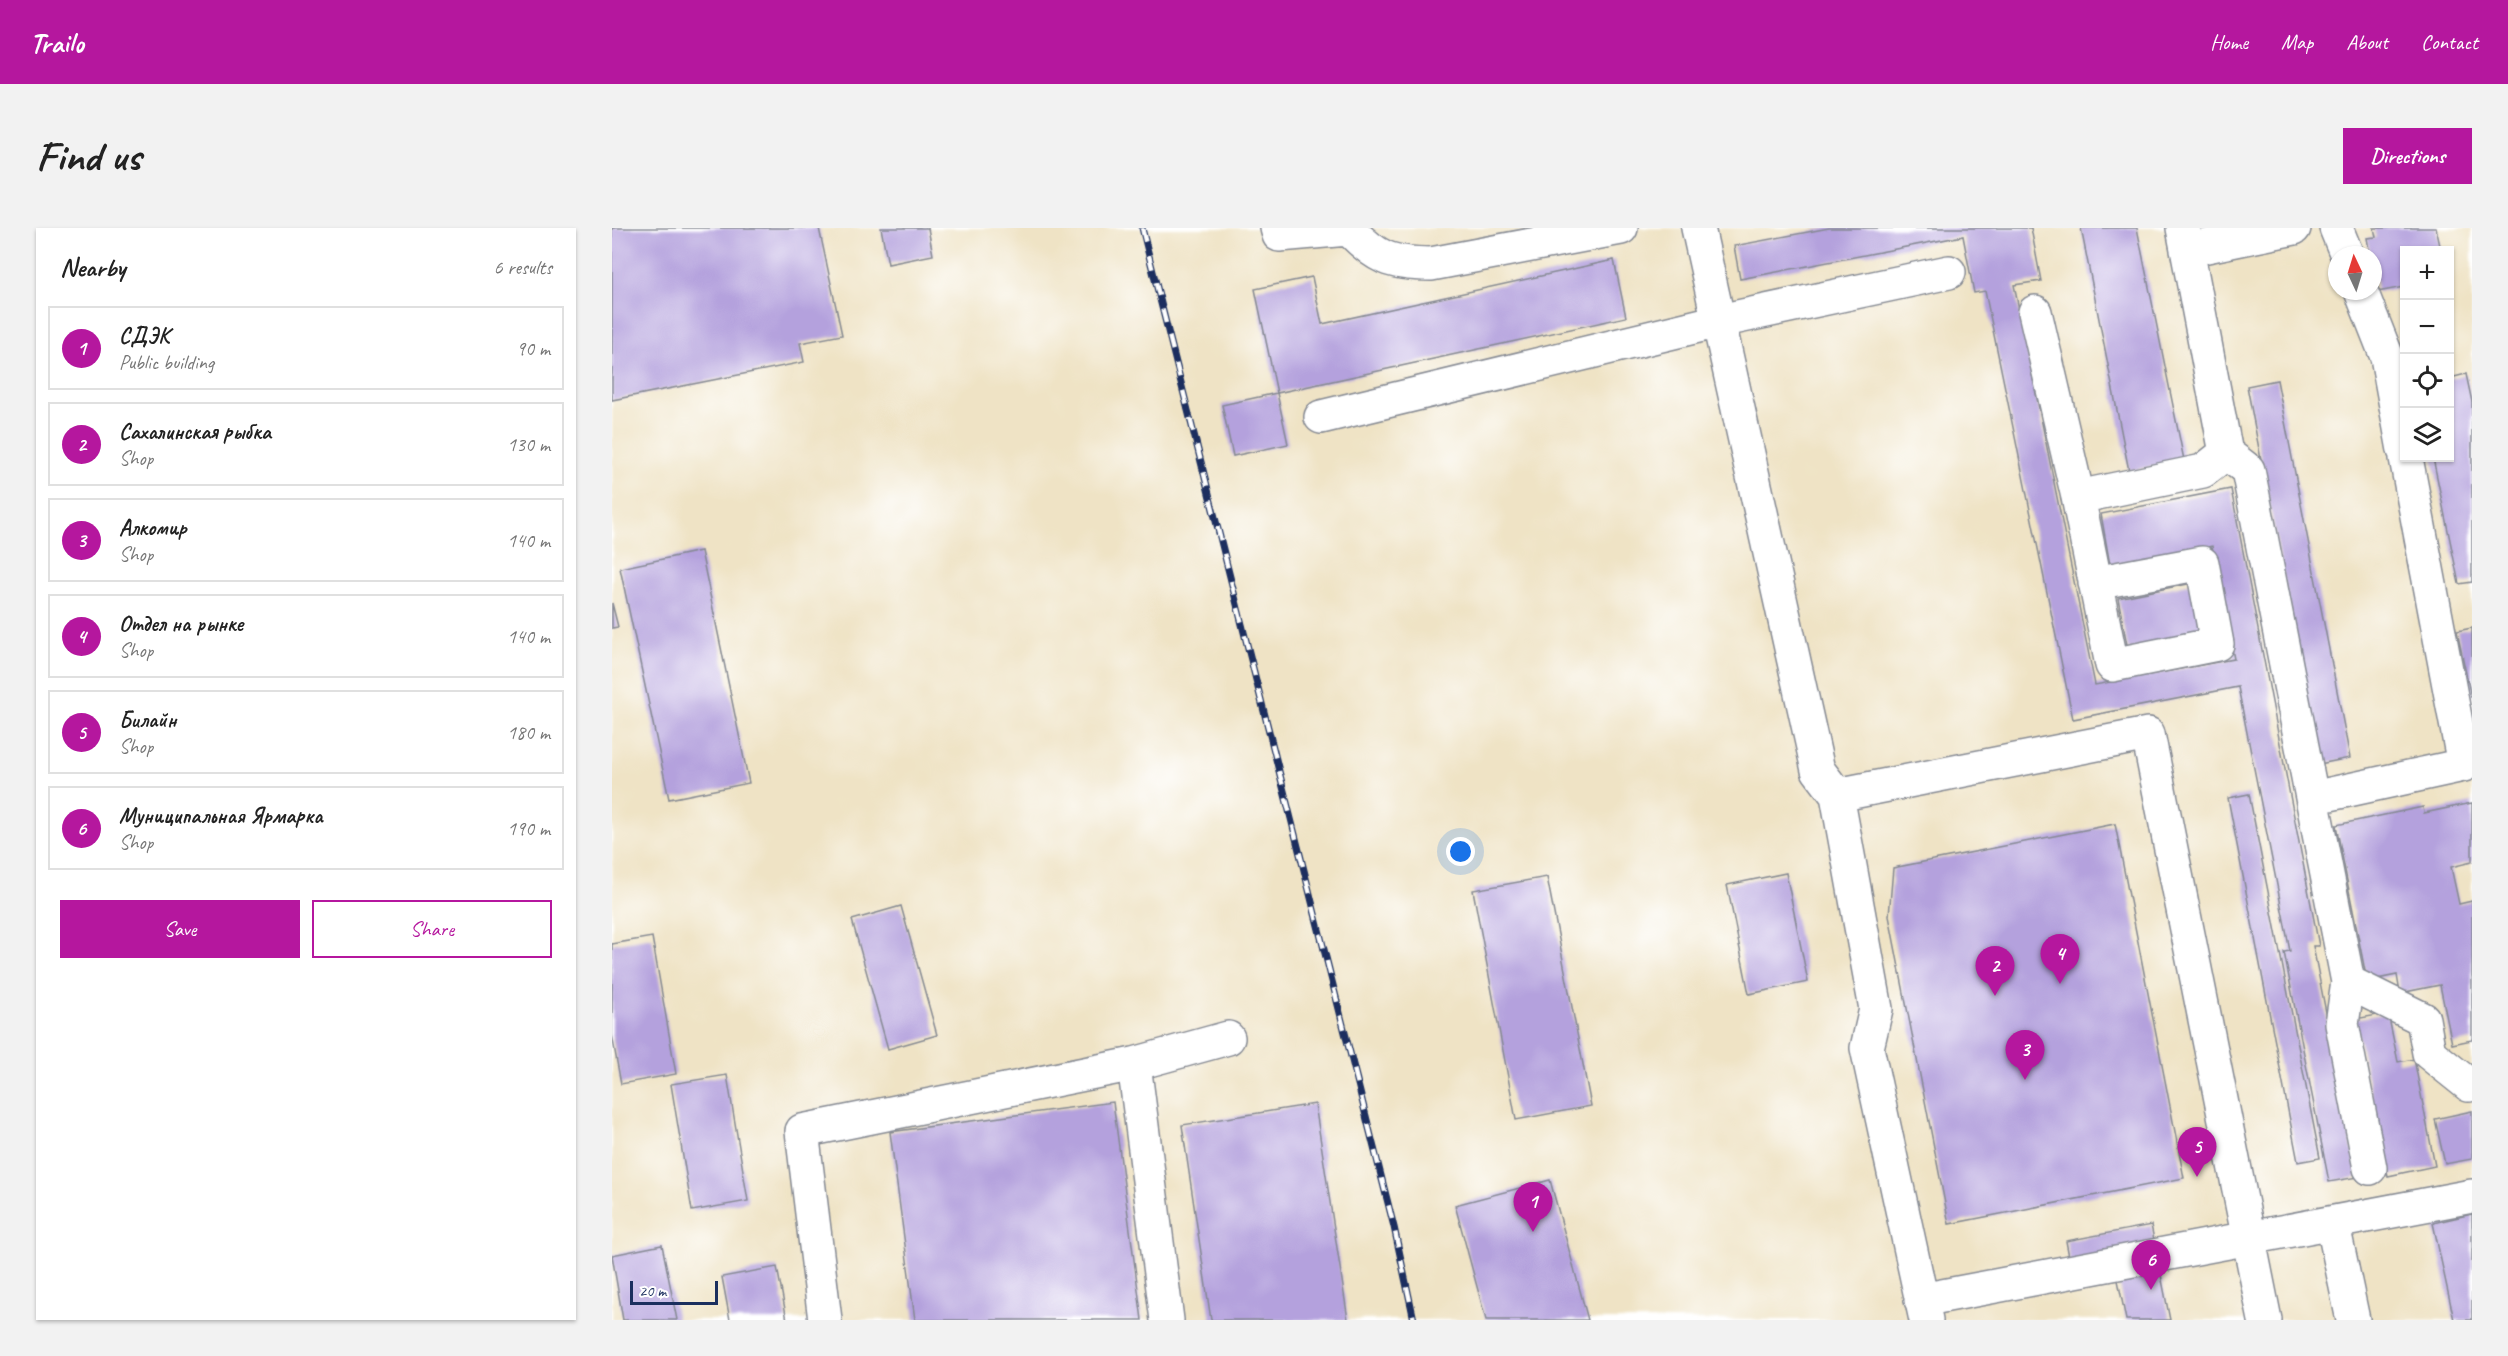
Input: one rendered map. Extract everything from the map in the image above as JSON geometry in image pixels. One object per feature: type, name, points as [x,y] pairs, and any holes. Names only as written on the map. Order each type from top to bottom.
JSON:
[{"type":"street","points":[[1277,228],[1279,235],[1348,228],[1374,254],[1399,264],[1431,264],[1622,228]]},
{"type":"street","points":[[1698,228],[1818,770],[1837,795],[1876,1009],[1867,1048],[1924,1310],[2250,1240],[2472,1196]]},
{"type":"street","points":[[2294,228],[2185,239],[2226,453],[2248,470],[2348,982],[2342,1024],[2370,1168]]},
{"type":"street","points":[[2336,228],[2343,246]]},
{"type":"street","points":[[1321,417],[1719,321],[1949,272]]},
{"type":"street","points":[[2365,300],[2387,357],[2400,428]]},
{"type":"street","points":[[2035,312],[2078,497],[2095,583]]},
{"type":"street","points":[[2078,497],[2203,471],[2226,453]]},
{"type":"street","points":[[2312,798],[2464,765],[2407,462]]},
{"type":"street","points":[[1837,795],[2148,734],[2265,1320]]},
{"type":"street","points":[[2348,982],[2423,1019],[2429,1053],[2469,1085],[2472,1084]]},
{"type":"street","points":[[825,1320],[802,1131],[1134,1064],[1228,1038]]},
{"type":"street","points":[[1134,1064],[1167,1320]]},
{"type":"street","points":[[2333,1225],[2354,1320]]},
{"type":"building","points":[[612,228],[819,228],[842,335],[800,343],[804,362],[612,400]]},
{"type":"building","points":[[881,228],[928,228],[933,255],[888,264]]},
{"type":"building","points":[[1829,228],[2031,228],[2041,281],[2014,285],[2095,685],[2234,659],[2212,546],[2110,565],[2101,514],[2231,489],[2319,946],[2313,946],[2358,1177],[2329,1182],[2284,952],[2290,951],[2238,687],[2073,719],[1985,291],[1974,293],[1963,236],[1740,279],[1734,246]]},
{"type":"building","points":[[2081,228],[2137,228],[2184,460],[2129,471]]},
{"type":"building","points":[[2374,228],[2436,228],[2440,246],[2400,246],[2400,288],[2382,291],[2382,246],[2368,246],[2367,238],[2376,237]]},
{"type":"building","points":[[1614,260],[1626,317],[1277,393],[1255,289],[1312,277],[1322,324]]},
{"type":"building","points":[[2466,374],[2472,402],[2472,582],[2459,584],[2434,462],[2454,462],[2454,377]]},
{"type":"building","points":[[2277,380],[2350,758],[2319,764],[2247,386]]},
{"type":"building","points":[[1277,393],[1288,444],[1233,456],[1222,405]]},
{"type":"building","points":[[701,551],[749,783],[669,799],[620,568]]},
{"type":"building","points":[[2193,583],[2203,635],[2128,650],[2118,598]]},
{"type":"building","points":[[612,603],[618,627],[612,628]]},
{"type":"building","points":[[2472,628],[2472,697],[2471,697],[2457,631]]},
{"type":"building","points":[[2249,794],[2320,1158],[2298,1162],[2228,798]]},
{"type":"building","points":[[2472,803],[2472,862],[2451,867],[2459,904],[2472,901],[2472,1040],[2452,1044],[2440,985],[2400,993],[2397,975],[2367,981],[2336,825],[2423,807],[2424,813]]},
{"type":"building","points":[[2115,824],[2184,1178],[1949,1224],[1889,916],[1893,868]]},
{"type":"building","points":[[1786,873],[1808,982],[1749,994],[1727,885]]},
{"type":"building","points":[[1547,877],[1591,1106],[1516,1120],[1473,890]]},
{"type":"building","points":[[901,906],[937,1035],[888,1049],[852,920]]},
{"type":"building","points":[[652,937],[676,1074],[621,1084],[612,1035],[612,944]]},
{"type":"building","points":[[2388,1013],[2398,1062],[2414,1059],[2435,1166],[2388,1176],[2355,1019]]},
{"type":"building","points":[[727,1075],[748,1201],[692,1211],[671,1084]]},
{"type":"building","points":[[1113,1102],[1142,1320],[915,1320],[890,1132]]},
{"type":"building","points":[[1315,1104],[1348,1320],[1211,1320],[1182,1125]]},
{"type":"building","points":[[2472,1111],[2472,1159],[2445,1164],[2435,1119]]},
{"type":"building","points":[[1550,1180],[1588,1320],[1486,1320],[1455,1205]]},
{"type":"building","points":[[2472,1214],[2472,1320],[2454,1320],[2433,1223]]},
{"type":"building","points":[[2151,1225],[2170,1320],[2126,1320],[2118,1280],[2075,1288],[2066,1241]]},
{"type":"building","points":[[662,1245],[677,1320],[623,1320],[612,1255]]},
{"type":"building","points":[[777,1267],[787,1320],[730,1320],[722,1277]]},
{"type":"railway","points":[[1142,228],[1394,1227],[1414,1320]]},
{"type":"place","name":"Отдел на рынке","points":[[2060,984]]},
{"type":"place","name":"Сахалинская рыбка","points":[[1995,996]]},
{"type":"place","name":"Алкомир","points":[[2025,1080]]},
{"type":"place","name":"Билайн","points":[[2197,1177]]},
{"type":"place","name":"СДЭК","points":[[1533,1232]]},
{"type":"place","name":"Муниципальная Ярмарка","points":[[2151,1290]]}]
